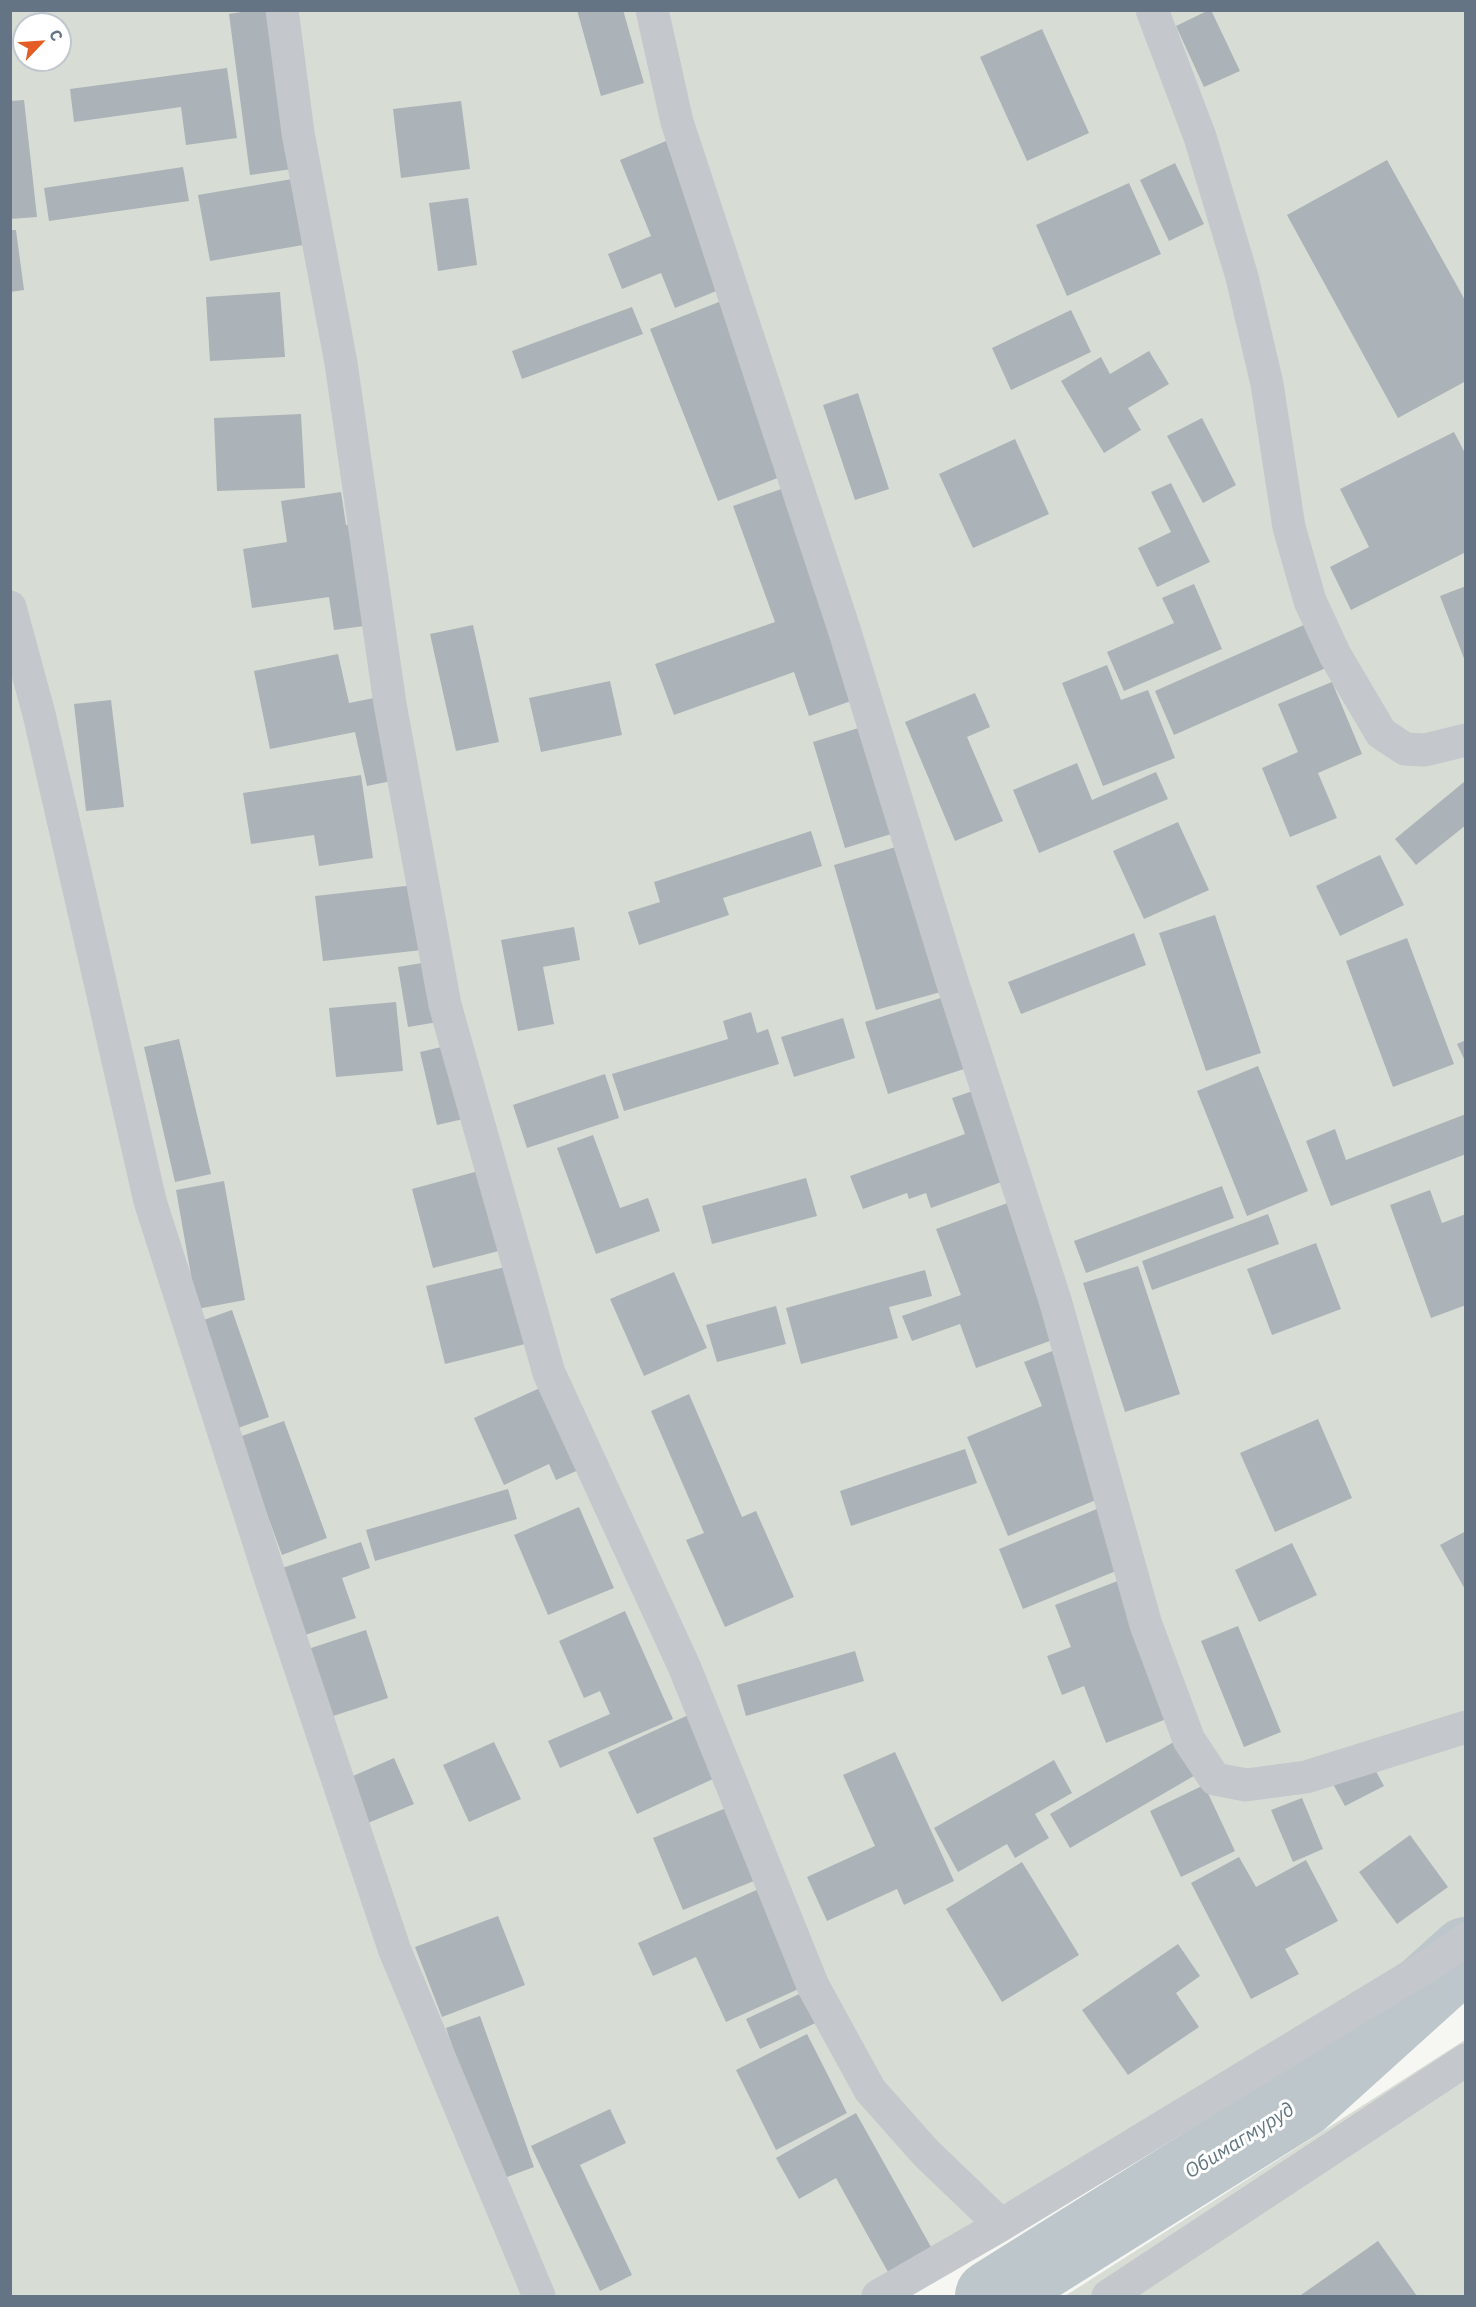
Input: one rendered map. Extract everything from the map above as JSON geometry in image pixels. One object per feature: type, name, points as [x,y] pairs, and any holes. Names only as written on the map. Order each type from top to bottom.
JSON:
[{"type":"lane","points":[[282,10],[298,133],[341,363],[390,705],[445,1005],[549,1373],[684,1666],[813,1986],[870,2090],[926,2153],[1001,2226]]},
{"type":"lane","points":[[652,10],[677,122],[844,629],[952,981],[1055,1300],[1146,1625],[1189,1740],[1215,1779],[1246,1785],[1306,1777],[1466,1727]]},
{"type":"lane","points":[[1152,10],[1200,137],[1242,277],[1267,384],[1289,527],[1310,601],[1335,655],[1381,733],[1406,748],[1425,750],[1466,740]]},
{"type":"lane","points":[[10,607],[39,714],[150,1201],[395,1951],[539,2296]]},
{"type":"lane","points":[[878,2296],[1001,2226],[1434,1962],[1466,1939]]},
{"type":"lane","points":[[1108,2296],[1466,2060]]},
{"type":"shaded area","points":[[11,11],[1465,11],[1465,1939],[878,2296],[11,2296]]},
{"type":"shaded area","points":[[1465,2040],[1465,2296],[1065,2296]]},
{"type":"building","points":[[254,10],[278,10],[299,168],[250,175],[229,14]]},
{"type":"building","points":[[577,10],[623,10],[644,83],[601,96]]},
{"type":"building","points":[[1209,10],[1240,71],[1204,87],[1176,26]]},
{"type":"building","points":[[1042,29],[1089,133],[1027,161],[980,57]]},
{"type":"building","points":[[227,68],[237,138],[186,145],[181,107],[74,122],[70,89]]},
{"type":"building","points":[[24,100],[37,217],[10,219],[10,101]]},
{"type":"building","points":[[461,101],[470,169],[401,178],[393,109]]},
{"type":"building","points":[[666,141],[726,287],[675,308],[661,273],[622,289],[608,254],[651,236],[620,160]]},
{"type":"building","points":[[1387,160],[1466,302],[1466,381],[1398,418],[1287,215]]},
{"type":"building","points":[[1175,163],[1204,224],[1169,241],[1140,180]]},
{"type":"building","points":[[183,167],[189,201],[49,221],[44,188]]},
{"type":"building","points":[[298,178],[309,244],[210,261],[198,195]]},
{"type":"building","points":[[1129,183],[1161,254],[1067,296],[1036,225]]},
{"type":"building","points":[[468,198],[477,265],[438,271],[429,203]]},
{"type":"building","points":[[10,230],[16,230],[24,290],[10,292]]},
{"type":"building","points":[[280,292],[285,357],[210,361],[206,297]]},
{"type":"building","points":[[724,300],[793,472],[718,501],[650,329]]},
{"type":"building","points":[[632,307],[643,334],[522,379],[512,351]]},
{"type":"building","points":[[1071,310],[1091,352],[1011,390],[992,348]]},
{"type":"building","points":[[1149,351],[1169,384],[1128,408],[1141,430],[1104,453],[1061,381],[1101,357],[1110,374]]},
{"type":"building","points":[[858,393],[889,489],[855,500],[823,405]]},
{"type":"building","points":[[301,414],[305,488],[217,491],[214,418]]},
{"type":"building","points":[[1202,418],[1236,485],[1203,503],[1167,436]]},
{"type":"building","points":[[1454,432],[1466,455],[1466,552],[1351,610],[1330,567],[1369,547],[1340,489]]},
{"type":"building","points":[[1015,439],[1049,514],[973,548],[939,474]]},
{"type":"building","points":[[1171,483],[1210,562],[1157,587],[1138,548],[1171,532],[1151,492]]},
{"type":"building","points":[[787,487],[862,697],[809,716],[794,672],[674,715],[655,664],[775,622],[733,506]]},
{"type":"building","points":[[341,492],[346,525],[357,523],[372,625],[334,630],[329,597],[252,608],[243,549],[287,542],[281,501]]},
{"type":"building","points":[[1194,584],[1222,649],[1124,691],[1107,652],[1174,623],[1162,598]]},
{"type":"building","points":[[1466,586],[1466,661],[1465,661],[1440,596]]},
{"type":"building","points":[[1315,620],[1335,664],[1174,735],[1155,691]]},
{"type":"building","points":[[473,625],[499,742],[456,751],[430,634]]},
{"type":"building","points":[[338,654],[349,703],[384,696],[401,779],[367,786],[355,732],[270,749],[254,671]]},
{"type":"building","points":[[1107,665],[1121,700],[1148,690],[1175,758],[1103,786],[1062,683]]},
{"type":"building","points":[[610,681],[622,735],[541,752],[529,698]]},
{"type":"building","points":[[1332,682],[1362,754],[1318,773],[1337,818],[1290,837],[1262,768],[1298,752],[1278,704]]},
{"type":"building","points":[[975,693],[990,727],[967,737],[1003,821],[955,841],[905,722]]},
{"type":"building","points":[[111,700],[124,807],[86,811],[74,704]]},
{"type":"building","points":[[865,726],[898,832],[845,848],[813,742]]},
{"type":"building","points":[[1077,763],[1092,800],[1156,772],[1168,799],[1039,853],[1013,790]]},
{"type":"building","points":[[361,775],[373,858],[319,866],[314,835],[251,844],[243,793]]},
{"type":"building","points":[[1464,782],[1466,825],[1416,865],[1395,839]]},
{"type":"building","points":[[1178,822],[1209,890],[1144,919],[1113,851]]},
{"type":"building","points":[[811,831],[822,866],[723,898],[729,915],[639,945],[628,912],[660,902],[654,882]]},
{"type":"building","points":[[906,844],[948,990],[876,1010],[834,865]]},
{"type":"building","points":[[1380,855],[1404,905],[1340,936],[1316,886]]},
{"type":"building","points":[[433,883],[440,948],[323,961],[315,896]]},
{"type":"building","points":[[1215,915],[1261,1053],[1206,1071],[1159,933]]},
{"type":"building","points":[[574,927],[580,960],[543,967],[554,1024],[518,1031],[501,940]]},
{"type":"building","points":[[1134,933],[1146,965],[1021,1014],[1008,982]]},
{"type":"building","points":[[1407,938],[1454,1064],[1393,1087],[1346,961]]},
{"type":"building","points":[[446,959],[456,1019],[408,1027],[398,967]]},
{"type":"building","points":[[950,995],[973,1066],[888,1094],[865,1022]]},
{"type":"building","points":[[396,1002],[403,1071],[336,1077],[329,1008]]},
{"type":"building","points":[[751,1012],[757,1033],[768,1029],[779,1064],[624,1111],[612,1074],[728,1039],[723,1021]]},
{"type":"building","points":[[843,1018],[855,1058],[794,1077],[781,1037]]},
{"type":"building","points":[[179,1039],[211,1174],[175,1182],[144,1047]]},
{"type":"building","points":[[1466,1040],[1466,1063],[1457,1044]]},
{"type":"building","points":[[463,1042],[481,1115],[437,1125],[420,1052]]},
{"type":"building","points":[[1258,1066],[1308,1191],[1247,1216],[1197,1091]]},
{"type":"building","points":[[605,1074],[619,1118],[527,1148],[513,1105]]},
{"type":"building","points":[[982,1088],[1015,1177],[931,1208],[926,1193],[909,1199],[907,1193],[863,1209],[850,1176],[965,1134],[952,1098]]},
{"type":"building","points":[[1466,1114],[1466,1154],[1331,1206],[1306,1141],[1335,1129],[1346,1160]]},
{"type":"building","points":[[593,1135],[620,1208],[648,1198],[660,1231],[596,1254],[557,1148]]},
{"type":"building","points":[[497,1166],[518,1246],[433,1268],[412,1189]]},
{"type":"building","points":[[806,1178],[817,1216],[712,1244],[702,1206]]},
{"type":"building","points":[[224,1181],[245,1300],[197,1309],[176,1190]]},
{"type":"building","points":[[1222,1186],[1234,1218],[1086,1273],[1074,1241]]},
{"type":"building","points":[[1430,1190],[1442,1223],[1466,1214],[1466,1305],[1431,1318],[1390,1205]]},
{"type":"building","points":[[1016,1200],[1066,1335],[976,1368],[960,1324],[912,1341],[902,1316],[961,1295],[936,1229]]},
{"type":"building","points":[[1268,1214],[1279,1244],[1152,1290],[1142,1261]]},
{"type":"building","points":[[1316,1243],[1341,1309],[1272,1335],[1247,1269]]},
{"type":"building","points":[[526,1262],[545,1339],[445,1364],[426,1286]]},
{"type":"building","points":[[1138,1266],[1180,1394],[1125,1412],[1083,1283]]},
{"type":"building","points":[[925,1270],[932,1296],[889,1307],[898,1338],[801,1364],[786,1308]]},
{"type":"building","points":[[674,1272],[707,1348],[644,1376],[610,1299]]},
{"type":"building","points":[[776,1306],[786,1344],[717,1362],[706,1325]]},
{"type":"building","points":[[232,1310],[269,1417],[235,1429],[198,1322]]},
{"type":"building","points":[[1060,1348],[1118,1491],[1008,1536],[967,1437],[1042,1406],[1024,1362]]},
{"type":"building","points":[[564,1377],[601,1460],[556,1480],[549,1464],[504,1485],[474,1418]]},
{"type":"building","points":[[689,1394],[742,1517],[756,1511],[794,1597],[725,1627],[686,1540],[704,1533],[651,1411]]},
{"type":"building","points":[[1318,1419],[1352,1498],[1275,1532],[1240,1453]]},
{"type":"building","points":[[284,1421],[327,1538],[282,1555],[239,1437]]},
{"type":"building","points":[[965,1449],[977,1483],[851,1526],[840,1491]]},
{"type":"building","points":[[508,1489],[517,1519],[375,1561],[366,1530]]},
{"type":"building","points":[[1109,1504],[1133,1564],[1023,1609],[999,1549]]},
{"type":"building","points":[[579,1507],[614,1588],[548,1615],[514,1535]]},
{"type":"building","points":[[1466,1531],[1466,1591],[1440,1545]]},
{"type":"building","points":[[361,1542],[370,1568],[342,1578],[356,1618],[302,1636],[279,1569]]},
{"type":"building","points":[[1292,1543],[1317,1595],[1259,1622],[1235,1570]]},
{"type":"building","points":[[1136,1574],[1189,1710],[1106,1743],[1084,1686],[1062,1695],[1047,1656],[1071,1647],[1055,1605]]},
{"type":"building","points":[[625,1611],[673,1719],[560,1768],[548,1741],[610,1714],[600,1691],[584,1698],[559,1641]]},
{"type":"building","points":[[1238,1626],[1281,1732],[1244,1747],[1201,1641]]},
{"type":"building","points":[[366,1630],[388,1698],[327,1718],[305,1650]]},
{"type":"building","points":[[855,1651],[864,1681],[746,1716],[737,1685]]},
{"type":"building","points":[[697,1711],[726,1773],[637,1814],[608,1752]]},
{"type":"building","points":[[1184,1736],[1204,1770],[1070,1848],[1050,1814]]},
{"type":"building","points":[[494,1742],[521,1799],[469,1822],[443,1765]]},
{"type":"building","points":[[895,1752],[954,1881],[904,1905],[897,1889],[827,1921],[807,1877],[875,1846],[843,1775]]},
{"type":"building","points":[[1366,1753],[1384,1786],[1345,1806],[1327,1773]]},
{"type":"building","points":[[394,1758],[414,1804],[363,1825],[344,1780]]},
{"type":"building","points":[[1054,1760],[1072,1793],[1035,1814],[1049,1838],[1015,1858],[1007,1844],[958,1872],[934,1828]]},
{"type":"building","points":[[1204,1785],[1235,1851],[1181,1877],[1150,1811]]},
{"type":"building","points":[[1302,1798],[1323,1849],[1293,1862],[1271,1810]]},
{"type":"building","points":[[731,1806],[761,1878],[683,1910],[653,1838]]},
{"type":"building","points":[[1410,1835],[1448,1887],[1397,1924],[1359,1872]]},
{"type":"building","points":[[1239,1857],[1256,1887],[1306,1860],[1338,1921],[1285,1949],[1299,1974],[1251,1999],[1191,1883]]},
{"type":"building","points":[[1022,1862],[1079,1955],[1002,2002],[946,1909]]},
{"type":"building","points":[[761,1888],[805,1986],[726,2022],[696,1957],[653,1976],[638,1943]]},
{"type":"building","points":[[498,1916],[525,1985],[442,2017],[415,1947]]},
{"type":"building","points":[[1178,1944],[1200,1976],[1176,1993],[1199,2027],[1128,2075],[1082,2010]]},
{"type":"building","points":[[810,1989],[824,2019],[760,2049],[746,2019]]},
{"type":"building","points":[[480,2016],[534,2167],[499,2180],[446,2028]]},
{"type":"building","points":[[807,2034],[847,2113],[776,2150],[736,2070]]},
{"type":"building","points":[[610,2109],[626,2143],[580,2165],[632,2275],[600,2291],[531,2146]]},
{"type":"building","points":[[856,2113],[931,2247],[888,2272],[836,2178],[799,2199],[776,2158]]},
{"type":"building","points":[[1378,2241],[1417,2296],[1301,2295]]},
{"type":"waterway","name":"Обимагмуруд","points":[[991,2296],[1301,2102],[1466,1953]]}]
